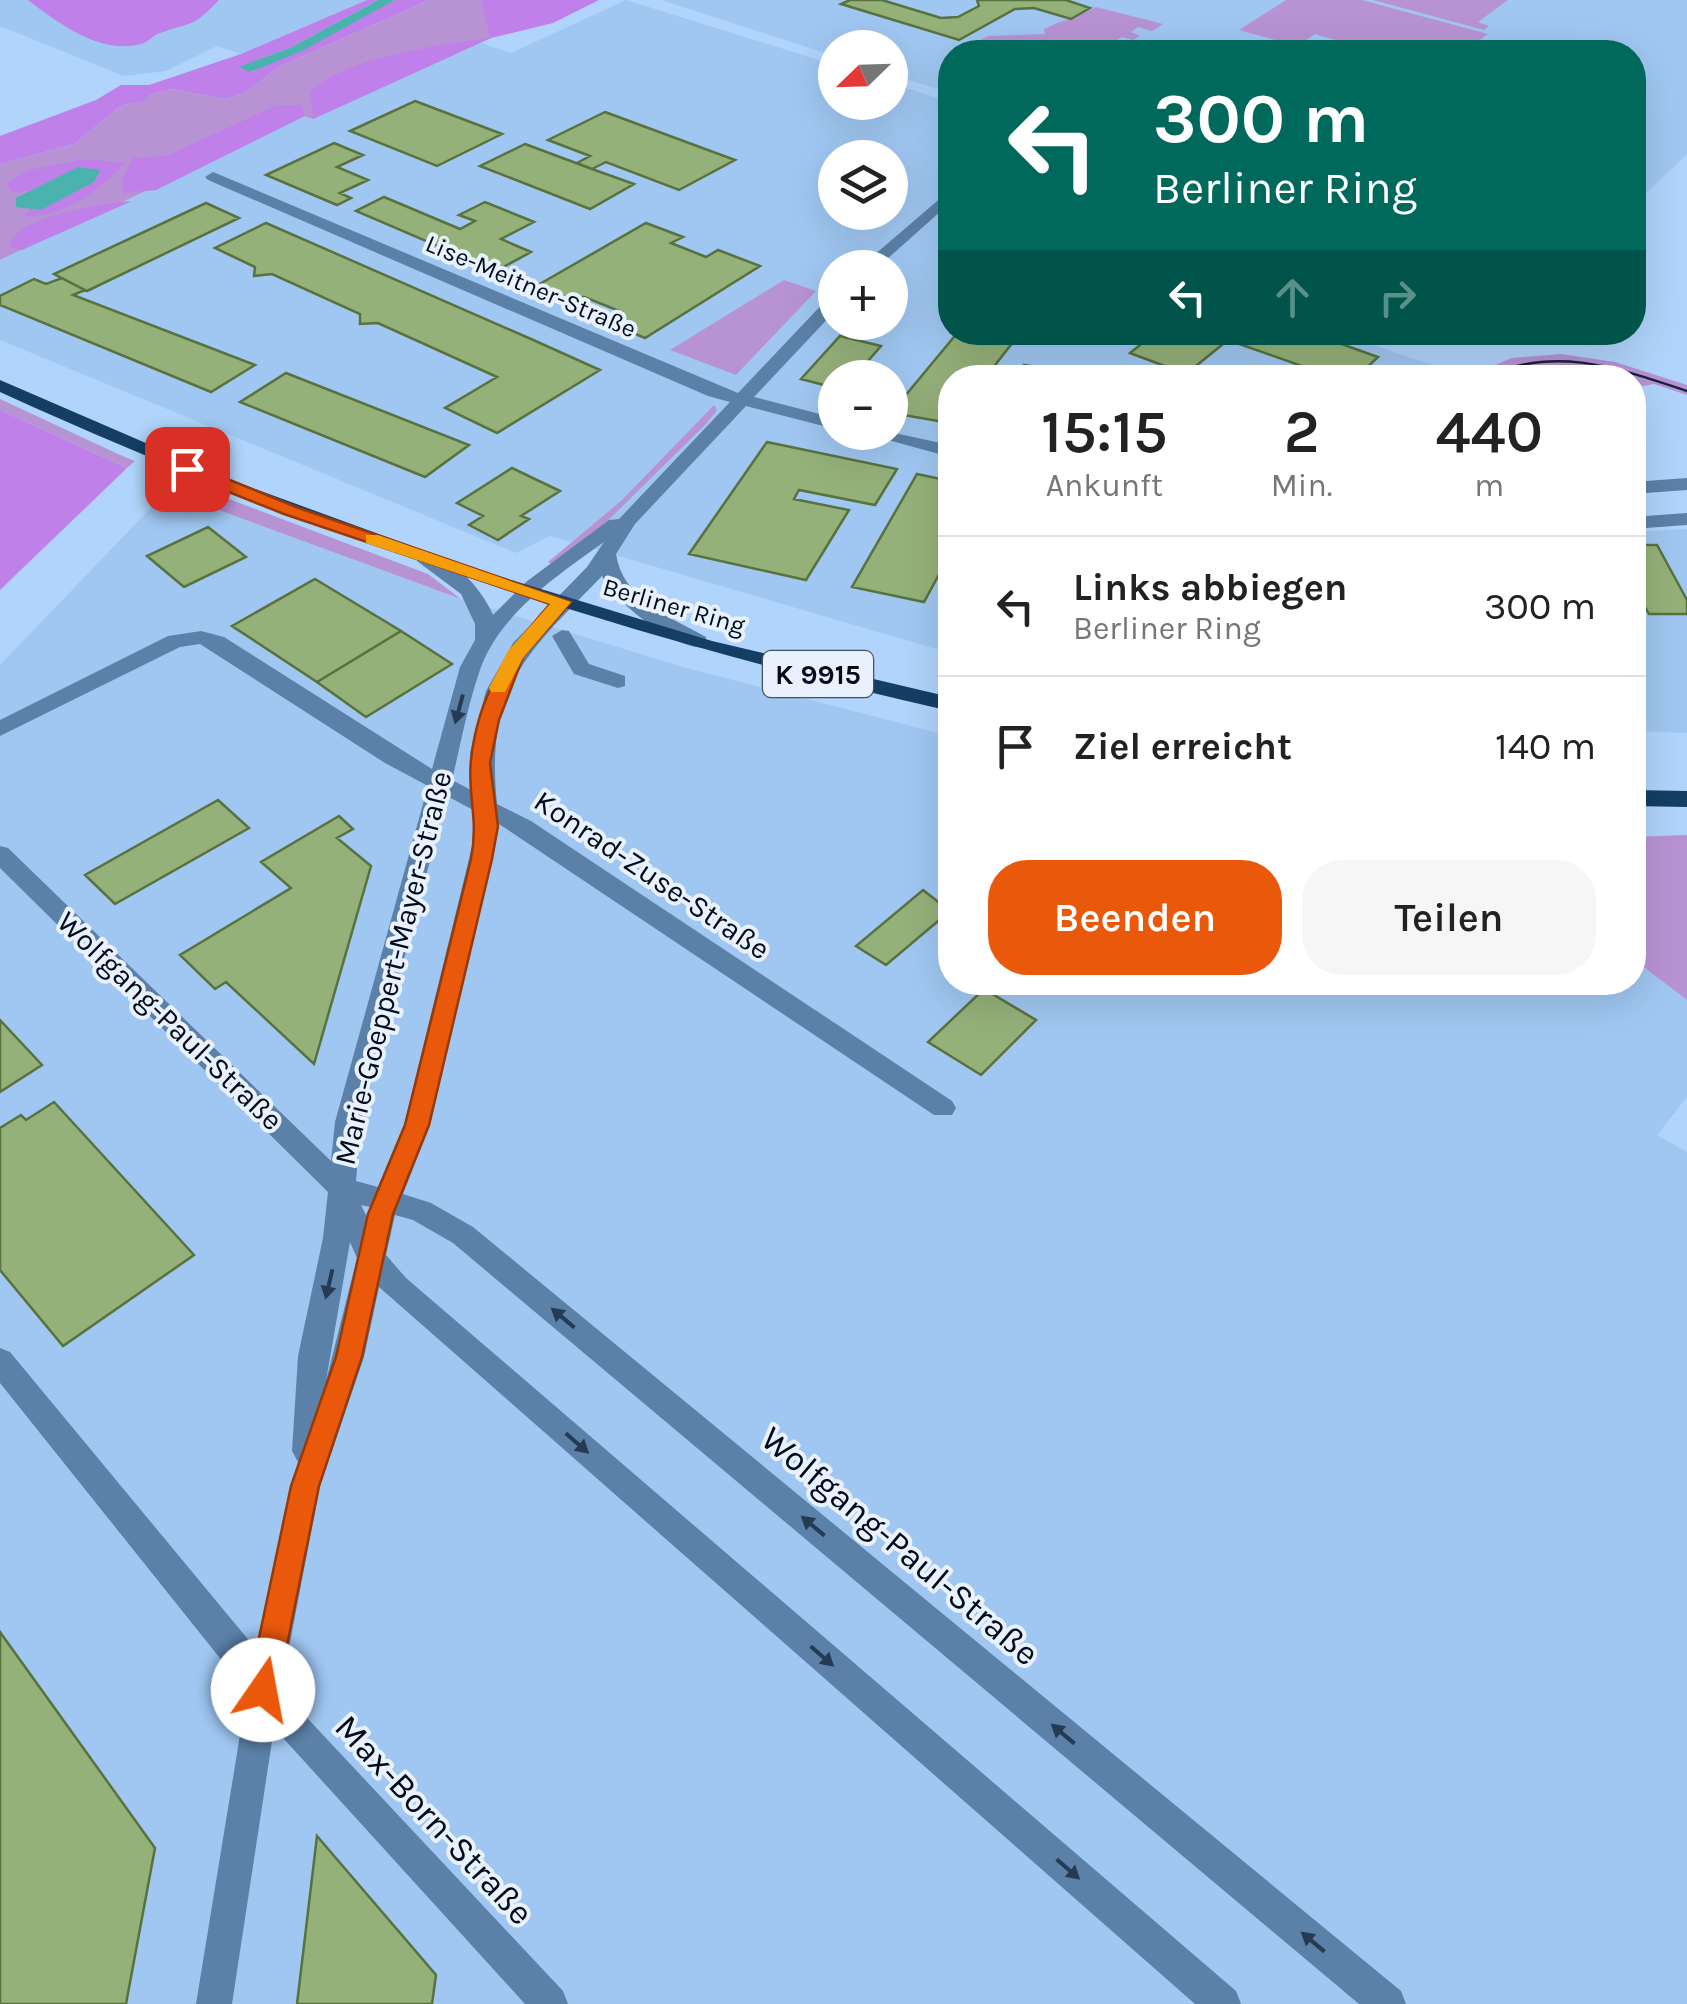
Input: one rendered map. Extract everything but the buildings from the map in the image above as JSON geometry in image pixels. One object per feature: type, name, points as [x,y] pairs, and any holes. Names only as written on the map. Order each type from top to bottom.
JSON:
[{"type":"main road","name":"Berliner Ring","points":[[0,385],[187,469],[424,557],[699,642],[938,701]]},
{"type":"main road","points":[[1646,799],[1687,800]]},
{"type":"street","name":"Lise-Meitner-Straße","points":[[213,177],[741,400],[818,420]]},
{"type":"street","points":[[887,250],[938,205]]},
{"type":"street","points":[[640,506],[818,319]]},
{"type":"street","points":[[908,441],[938,448]]},
{"type":"street","points":[[1646,487],[1687,484]]},
{"type":"street","name":"Marie-Goeppert-Mayer-Straße","points":[[214,2004],[263,1690],[305,1486],[349,1357],[386,1200],[417,1125],[487,835],[480,763],[497,691],[514,655],[595,571],[640,506]]},
{"type":"street","name":"Marie-Goeppert-Mayer-Straße","points":[[305,1486],[313,1356],[334,1264],[348,1122],[468,676],[484,639],[529,592],[640,506]]},
{"type":"street","points":[[1646,522],[1687,519]]},
{"type":"street","points":[[606,552],[609,576],[618,590],[699,642]]},
{"type":"street","points":[[424,557],[471,593],[483,614],[484,639]]},
{"type":"street","points":[[562,636],[598,694]]},
{"type":"street","name":"Konrad-Zuse-Straße","points":[[0,729],[157,649],[201,637],[217,642],[381,750],[487,806],[944,1108]]},
{"type":"street","points":[[582,668],[618,681]]},
{"type":"street","name":"Wolfgang-Paul-Straße","points":[[0,854],[340,1187],[370,1256],[396,1287],[1223,2004]]},
{"type":"street","name":"Wolfgang-Paul-Straße","points":[[340,1187],[434,1216],[463,1234],[1388,2004]]},
{"type":"street","name":"Max-Born-Straße","points":[[0,1361],[232,1644],[297,1732],[550,2004]]},
{"type":"shaded area","points":[[0,0],[367,0],[241,54],[217,46],[166,71],[124,76],[0,26]]},
{"type":"shaded area","points":[[28,0],[219,0],[192,22],[144,43],[126,46],[80,35]]},
{"type":"shaded area","points":[[367,0],[378,0],[292,47],[240,67],[251,72],[395,0],[429,0],[281,66],[244,93],[225,99],[171,89],[150,95],[142,102],[122,105],[74,144],[0,164],[0,136],[96,100],[121,85],[149,85],[241,54]]},
{"type":"shaded area","points":[[378,0],[395,0],[302,51],[250,72],[239,67],[292,47]]},
{"type":"shaded area","points":[[429,0],[481,0],[491,38],[313,119],[304,116],[0,260],[0,164],[74,144],[122,105],[141,102],[150,95],[171,89],[225,99],[244,93],[281,66]]},
{"type":"shaded area","points":[[481,0],[599,0],[553,23],[491,38],[313,119],[310,93],[343,71],[394,55],[490,38]]},
{"type":"shaded area","points":[[626,0],[818,60],[818,120],[908,120],[908,89],[938,98],[938,345],[1374,345],[1432,365],[938,365],[938,649],[550,536],[516,553],[0,340],[0,260],[305,116],[313,118],[481,43],[511,53]]},
{"type":"shaded area","points":[[661,0],[1687,0],[1687,154],[1646,193],[1646,40],[938,40],[938,89],[908,80],[908,30],[818,30],[818,51]]},
{"type":"shaded area","points":[[1286,0],[1362,0],[1488,34],[1480,40],[1336,40],[1315,34],[1306,40],[1275,40],[1239,30]]},
{"type":"shaded area","points":[[1373,0],[1508,0],[1478,22],[1489,26],[1484,30]]},
{"type":"shaded area","points":[[1096,7],[1163,24],[1152,31],[1138,27],[1131,32],[1140,36],[1133,40],[980,40],[988,36],[1045,34],[1044,29]]},
{"type":"shaded area","points":[[277,105],[302,105],[305,116],[156,190],[123,193],[121,181],[133,158],[166,156]]},
{"type":"shaded area","points":[[86,159],[125,163],[105,183],[67,207],[25,216],[30,209],[41,210],[94,182],[78,167],[29,191],[12,192],[7,183],[29,170]]},
{"type":"shaded area","points":[[78,167],[100,170],[94,182],[41,210],[16,207],[16,198]]},
{"type":"shaded area","points":[[132,201],[22,250],[9,247],[15,236],[43,219]]},
{"type":"shaded area","points":[[784,280],[816,291],[736,375],[670,350]]},
{"type":"shaded area","points":[[1561,354],[1624,365],[1495,365],[1512,358]]},
{"type":"shaded area","points":[[1646,372],[1687,385],[1687,395],[1654,384],[1646,385]]},
{"type":"shaded area","points":[[0,399],[135,461],[127,468],[0,410]]},
{"type":"shaded area","points":[[714,405],[717,410],[707,423],[582,546],[554,566],[548,562],[621,501]]},
{"type":"shaded area","points":[[0,410],[127,468],[0,590]]},
{"type":"shaded area","points":[[178,480],[428,574],[461,599],[167,491]]},
{"type":"shaded area","points":[[167,491],[461,599],[683,667],[938,733],[938,995],[1646,995],[1646,968],[1687,1000],[1687,1097],[1657,1135],[1687,1152],[1687,2004],[0,2004],[0,665]]},
{"type":"shaded area","points":[[1687,529],[1687,733],[1646,731],[1646,531]]},
{"type":"shaded area","points":[[1687,835],[1687,1000],[1646,969],[1646,837]]},
{"type":"tram line","points":[[1522,365],[1560,361],[1596,365]]},
{"type":"tram line","points":[[1646,377],[1687,391]]},
{"type":"slow traffic","points":[[372,539],[562,602],[514,655],[498,688]]},
{"type":"route","points":[[187,469],[290,510],[562,602],[514,655],[489,720],[480,763],[488,826],[481,859],[417,1125],[381,1214],[349,1357],[305,1486],[263,1690]]}]
